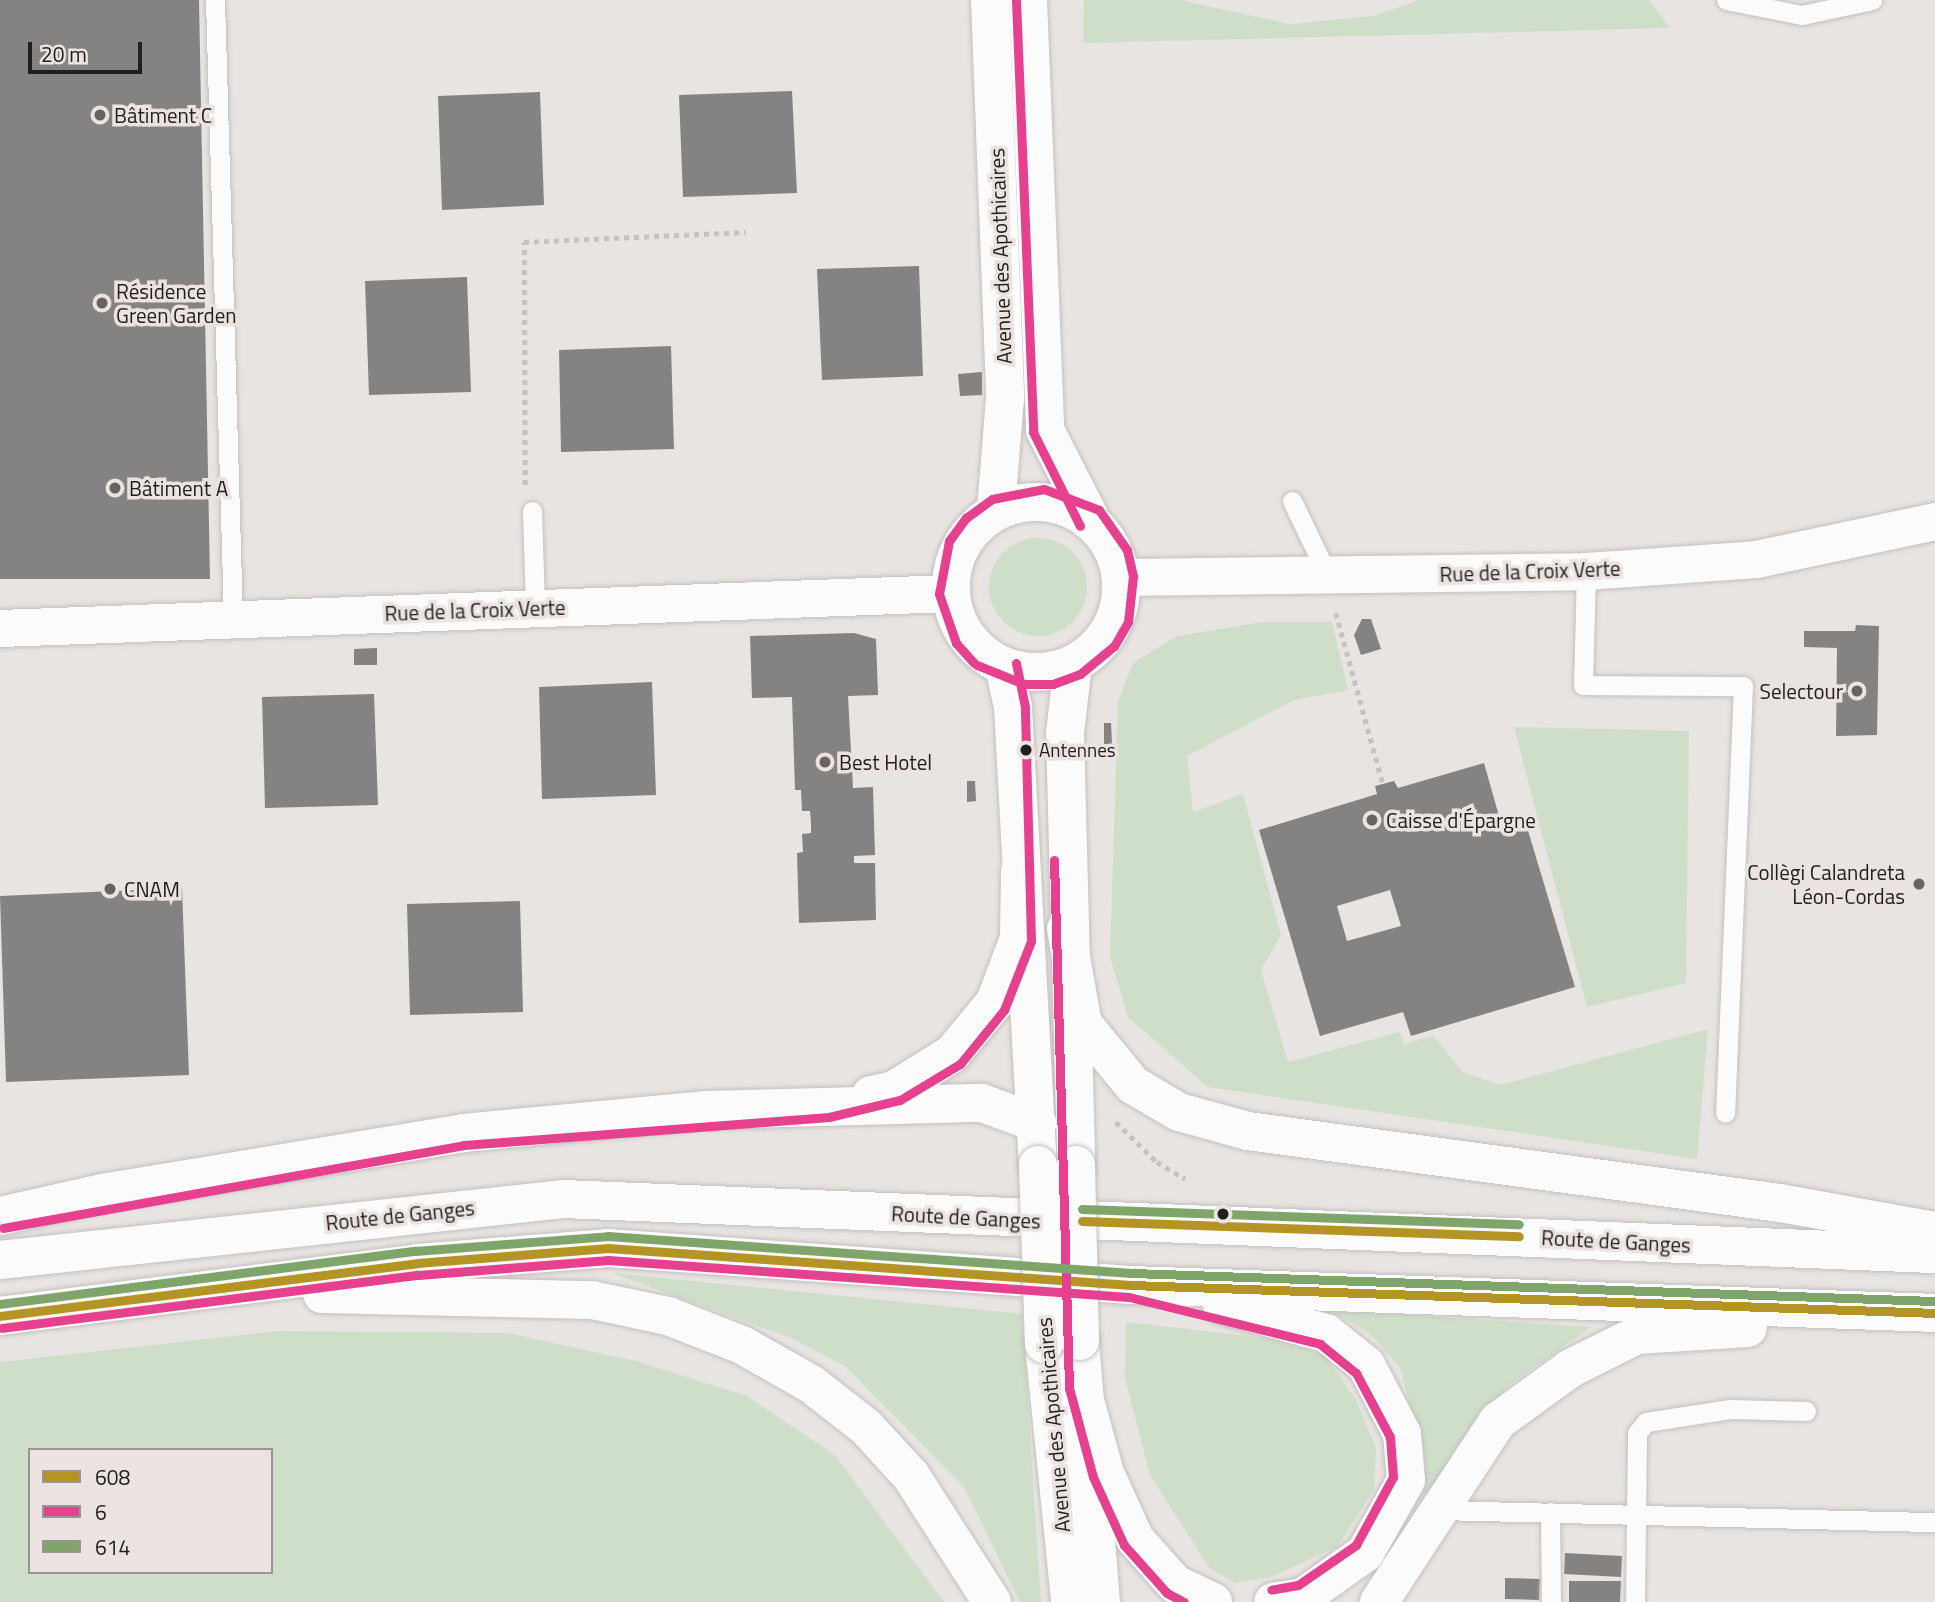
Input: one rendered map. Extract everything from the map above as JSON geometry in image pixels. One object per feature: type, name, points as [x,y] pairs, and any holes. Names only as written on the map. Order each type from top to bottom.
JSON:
[{"type":"main road","name":"Avenue des Apothicaires","points":[[990,0],[1005,398],[996,511]]},
{"type":"main road","name":"Avenue des Apothicaires","points":[[951,593],[967,638],[1004,666],[1051,672],[1073,664],[1105,638],[1116,619],[1121,577],[1116,556],[1091,520],[1045,430],[1028,0]]},
{"type":"main road","points":[[951,593],[961,545],[996,511],[1045,501],[1091,520]]},
{"type":"main road","name":"Avenue des Apothicaires","points":[[1070,1602],[1057,1165],[1066,929],[1065,733],[1073,664]]},
{"type":"main road","name":"Avenue des Apothicaires","points":[[1004,666],[1013,707],[1020,870],[1037,1122],[1057,1165]]},
{"type":"main road","points":[[828,1105],[894,1090],[952,1055],[995,1002],[1019,938],[1020,870]]},
{"type":"main road","points":[[1066,929],[1083,1024],[1133,1085],[1179,1112],[1248,1130],[1780,1203],[1935,1231]]},
{"type":"main road","points":[[0,1216],[102,1193],[463,1133],[828,1105],[982,1103],[1037,1122]]},
{"type":"main road","name":"Route de Ganges","points":[[0,1260],[563,1199],[1935,1254]]},
{"type":"main road","points":[[0,1316],[218,1291],[417,1263],[608,1248],[1131,1285],[1935,1315]]},
{"type":"main road","points":[[1131,1285],[1326,1333],[1366,1364],[1402,1434],[1406,1480],[1365,1553],[1303,1597],[1273,1602]]},
{"type":"main road","points":[[218,1291],[592,1300],[668,1316],[742,1345],[811,1384],[866,1427],[911,1476],[992,1602]]},
{"type":"main road","points":[[1379,1602],[1498,1421],[1572,1368],[1637,1335],[1935,1315]]},
{"type":"main road","name":"Avenue des Apothicaires","points":[[1062,1342],[1081,1386],[1101,1602]]},
{"type":"main road","points":[[1081,1386],[1105,1473],[1135,1539],[1175,1584],[1213,1602]]},
{"type":"street","name":"Rue de la Croix Verte","points":[[1121,577],[1329,578],[1586,571],[1756,559],[1935,521]]},
{"type":"street","name":"Rue de la Croix Verte","points":[[0,628],[233,617],[951,593]]},
{"type":"lane","points":[[215,0],[233,617]]},
{"type":"lane","points":[[1726,0],[1802,16],[1872,0]]},
{"type":"lane","points":[[1292,501],[1329,578]]},
{"type":"lane","points":[[529,504],[535,608]]},
{"type":"lane","points":[[1586,571],[1583,685],[1743,686],[1725,1113]]},
{"type":"lane","points":[[1635,1602],[1637,1433],[1646,1422],[1730,1409],[1806,1411]]},
{"type":"lane","points":[[1438,1510],[1935,1522]]},
{"type":"lane","points":[[1550,1512],[1551,1602]]},
{"type":"path","points":[[529,504],[524,242],[746,232]]},
{"type":"path","points":[[1329,578],[1383,784]]},
{"type":"path","points":[[1108,1113],[1157,1162],[1185,1179]]},
{"type":"green space","points":[[1084,0],[1180,0],[1289,24],[1374,16],[1419,0],[1649,0],[1670,28],[1083,43]]},
{"type":"green space","points":[[1038,538],[1057,542],[1073,552],[1083,568],[1087,587],[1083,606],[1073,622],[1057,632],[1038,636],[1019,632],[1003,622],[993,606],[989,587],[993,568],[1003,552],[1019,542]]},
{"type":"green space","points":[[1262,622],[1332,622],[1348,690],[1294,700],[1187,756],[1193,812],[1243,794],[1281,935],[1261,970],[1288,1062],[1400,1032],[1404,1044],[1434,1036],[1462,1072],[1501,1085],[1708,1029],[1697,1159],[1208,1087],[1128,1017],[1110,957],[1118,701],[1133,663],[1177,636]]},
{"type":"green space","points":[[1514,727],[1689,731],[1686,983],[1587,1007]]},
{"type":"green space","points":[[612,1273],[1022,1314],[1041,1602],[1020,1602],[964,1487],[845,1366],[791,1338]]},
{"type":"green space","points":[[1330,1310],[1591,1327],[1507,1387],[1423,1498],[1422,1454],[1400,1367],[1370,1334]]},
{"type":"green space","points":[[1126,1322],[1275,1339],[1325,1356],[1356,1400],[1376,1448],[1374,1490],[1337,1547],[1271,1577],[1236,1583],[1210,1569],[1150,1475],[1125,1378]]},
{"type":"green space","points":[[279,1331],[508,1333],[636,1361],[747,1396],[835,1455],[944,1602],[0,1602],[0,1362]]},
{"type":"building","name":"Résidence Green Garden","points":[[0,0],[199,0],[210,579],[0,579]]},
{"type":"building","points":[[792,91],[797,193],[683,197],[679,95]]},
{"type":"building","points":[[540,92],[544,205],[442,210],[438,96]]},
{"type":"building","points":[[919,266],[923,376],[822,380],[817,269]]},
{"type":"building","points":[[467,277],[471,392],[369,395],[365,281]]},
{"type":"building","points":[[671,346],[674,449],[561,452],[559,350]]},
{"type":"building","points":[[982,372],[982,395],[960,396],[958,374]]},
{"type":"building","points":[[1362,619],[1371,619],[1381,649],[1361,655],[1354,635]]},
{"type":"building","name":"Selectour","points":[[1856,625],[1879,626],[1877,735],[1836,736],[1837,648],[1804,647],[1804,631],[1855,631]]},
{"type":"building","points":[[854,633],[876,639],[878,695],[848,696],[853,788],[873,787],[875,855],[854,856],[854,863],[875,863],[876,920],[799,923],[797,853],[803,852],[802,834],[811,833],[811,823],[810,811],[802,811],[801,790],[795,790],[792,697],[752,698],[750,636]]},
{"type":"building","points":[[377,648],[377,665],[354,665],[354,649]]},
{"type":"building","points":[[652,682],[656,795],[542,799],[539,687]]},
{"type":"building","points":[[374,694],[378,805],[265,808],[262,697]]},
{"type":"building","name":"Antennes","points":[[1104,723],[1111,723],[1112,744],[1104,744]]},
{"type":"building","points":[[1484,763],[1503,830],[1526,824],[1575,987],[1411,1036],[1403,1012],[1320,1036],[1259,830],[1377,794],[1375,786],[1394,781],[1398,788]],"holes":[[[1390,890],[1401,926],[1347,941],[1337,906]]]},
{"type":"building","points":[[967,781],[975,781],[976,801],[967,802]]},
{"type":"building","points":[[182,888],[189,1075],[6,1082],[0,896]]},
{"type":"building","points":[[520,901],[523,1012],[410,1015],[407,904]]},
{"type":"building","points":[[1565,1553],[1622,1556],[1621,1577],[1564,1574]]},
{"type":"building","points":[[1505,1578],[1540,1579],[1539,1600],[1505,1599]]},
{"type":"building","points":[[1569,1581],[1621,1581],[1620,1602],[1569,1602]]},
{"type":"transit line","name":"6","points":[[1016,0],[1033,432],[1080,526]]},
{"type":"transit line","name":"6","points":[[974,663],[956,643],[939,594],[949,541],[966,518],[992,499],[1044,489],[1099,510],[1127,550],[1133,576],[1128,622],[1114,646],[1080,674],[1053,684],[1024,684],[977,665]]},
{"type":"transit line","name":"6","points":[[3,1228],[464,1145],[829,1117],[900,1100],[960,1064],[1004,1010],[1031,941],[1025,707],[1016,663]]},
{"type":"transit line","name":"6","points":[[1054,860],[1069,1388],[1093,1477],[1124,1545],[1167,1593],[1184,1602]]},
{"type":"transit line","name":"614","points":[[1082,1209],[1519,1224]]},
{"type":"transit line","name":"608","points":[[1082,1221],[1519,1236]]},
{"type":"transit line","name":"614","points":[[0,1304],[415,1251],[608,1236],[1132,1273],[1935,1301]]},
{"type":"transit line","name":"608","points":[[0,1316],[417,1263],[608,1248],[1131,1285],[1935,1313]]},
{"type":"transit line","name":"6","points":[[2,1328],[418,1275],[608,1260],[1129,1297],[1320,1344],[1356,1373],[1390,1437],[1393,1477],[1356,1545],[1298,1585],[1271,1590]]},
{"type":"place","name":"Bâtiment C","points":[[100,115]]},
{"type":"place","name":"Résidence Green Garden","points":[[102,303]]},
{"type":"place","name":"Bâtiment A","points":[[115,488]]},
{"type":"place","name":"Selectour","points":[[1857,691]]},
{"type":"place","name":"Antennes","points":[[1026,750]]},
{"type":"place","name":"Best Hotel","points":[[825,762]]},
{"type":"place","name":"Caisse d'Épargne","points":[[1372,820]]},
{"type":"place","name":"Collègi Calandreta Léon-Cordas","points":[[1919,884]]},
{"type":"place","name":"CNAM","points":[[110,889]]}]
